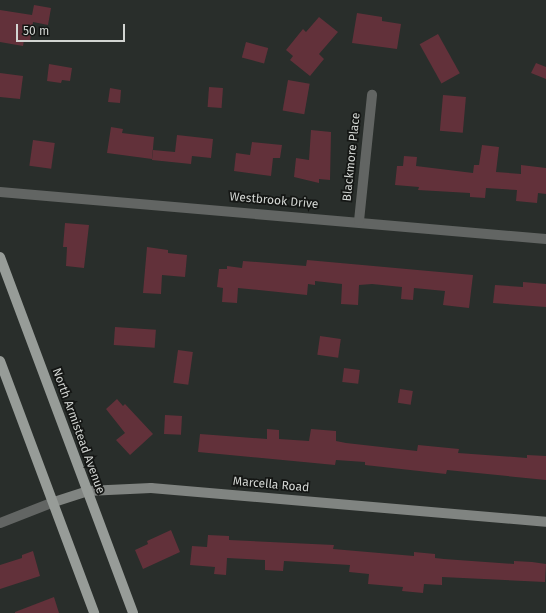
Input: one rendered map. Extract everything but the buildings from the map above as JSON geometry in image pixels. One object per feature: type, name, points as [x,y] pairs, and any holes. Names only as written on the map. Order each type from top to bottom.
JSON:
[{"type":"main road","name":"North Armistead Avenue","points":[[0,257],[133,613]]},
{"type":"main road","points":[[0,361],[54,502],[94,613]]},
{"type":"street","name":"Blackmore Place","points":[[359,221],[372,96]]},
{"type":"street","name":"Westbrook Drive","points":[[0,192],[359,221],[546,238]]},
{"type":"street","name":"Marcella Road","points":[[0,523],[87,491],[151,488],[546,522]]}]
